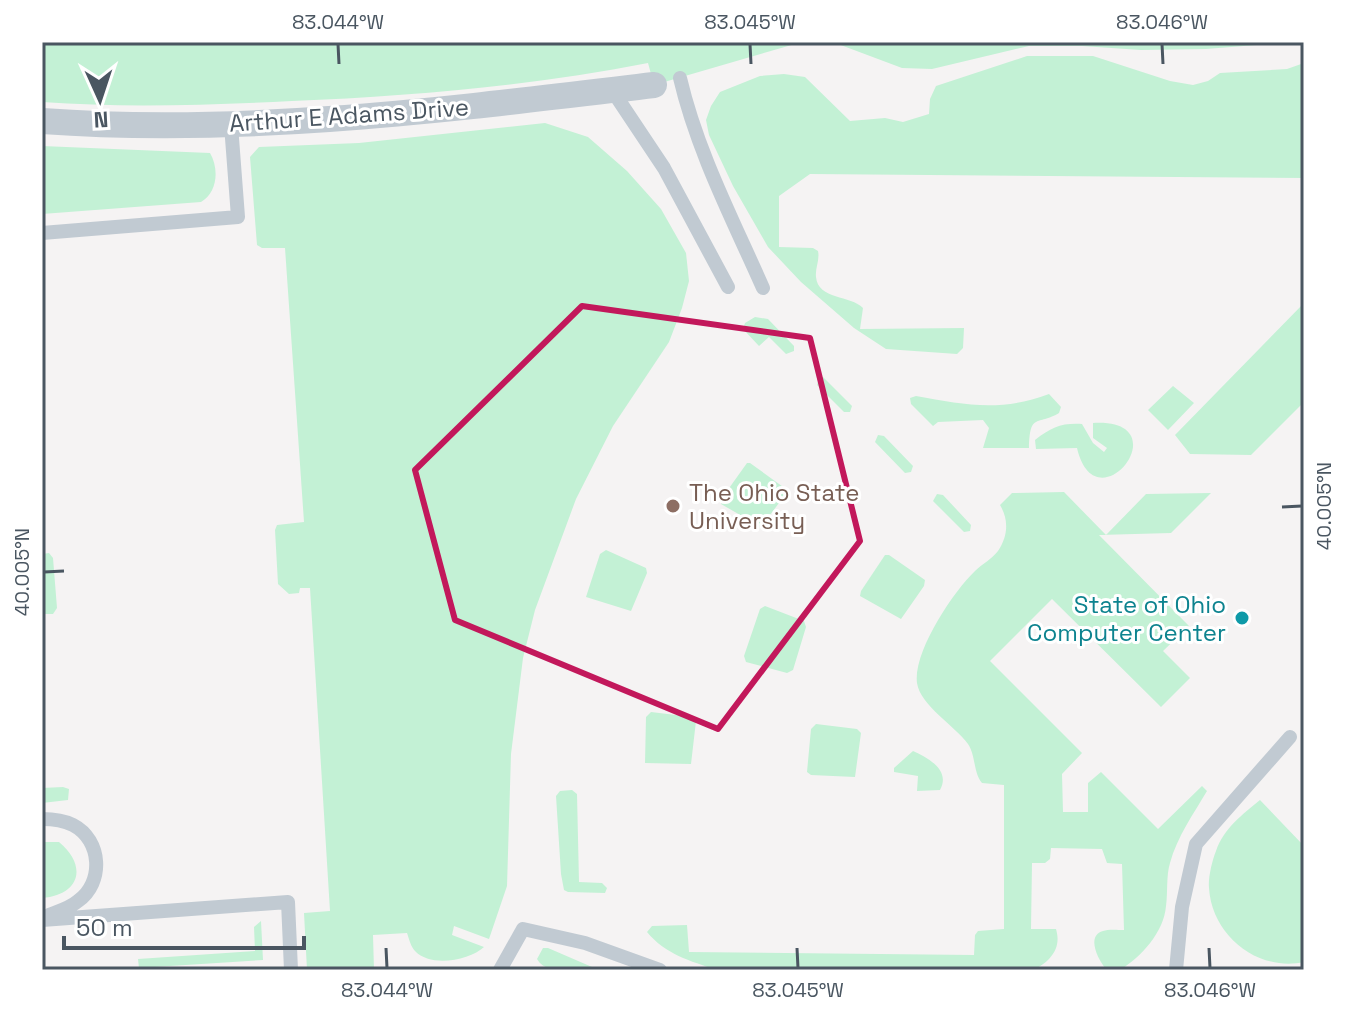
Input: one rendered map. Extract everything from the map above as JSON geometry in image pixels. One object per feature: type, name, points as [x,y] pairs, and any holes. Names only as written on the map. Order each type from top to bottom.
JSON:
[{"type":"street","name":"Arthur E Adams Drive","points":[[42,121],[139,126],[354,119],[654,85]]},
{"type":"lane","points":[[680,78],[687,108],[763,288]]},
{"type":"lane","points":[[612,90],[664,168],[728,287]]},
{"type":"lane","points":[[42,233],[238,217],[231,125]]},
{"type":"lane","points":[[1176,970],[1182,907],[1196,844],[1290,737]]},
{"type":"lane","points":[[42,819],[75,826],[88,837],[97,868],[94,884],[80,900],[42,918]]},
{"type":"lane","points":[[42,918],[288,902],[291,970]]},
{"type":"lane","points":[[500,970],[523,929],[585,943],[660,970]]},
{"type":"highlighted area","points":[[582,306],[810,338],[860,541],[718,729],[455,620],[415,470]]},
{"type":"green space","points":[[42,42],[802,42],[654,85],[648,63],[515,84],[426,93],[198,105],[136,105],[42,102]]},
{"type":"green space","points":[[808,42],[1292,42],[1206,49],[1141,50],[1029,46],[932,69],[902,68],[838,44]]},
{"type":"green space","points":[[1027,56],[1093,56],[1170,81],[1193,85],[1208,81],[1220,73],[1287,69],[1304,63],[1304,178],[810,174],[779,196],[779,247],[813,248],[818,251],[818,284],[822,290],[863,308],[860,329],[964,328],[963,348],[957,354],[886,349],[854,328],[801,282],[768,247],[733,186],[709,135],[706,120],[720,92],[760,76],[784,74],[805,77],[850,121],[885,118],[903,122],[929,114],[930,99],[936,86]]},
{"type":"green space","points":[[545,123],[588,137],[627,171],[661,209],[686,253],[689,281],[682,308],[669,342],[613,426],[576,499],[535,610],[523,658],[511,754],[507,886],[489,939],[454,926],[452,935],[484,947],[470,956],[440,961],[415,951],[407,933],[373,935],[374,970],[307,970],[304,913],[330,911],[310,588],[300,588],[299,593],[289,594],[278,584],[277,525],[304,522],[285,248],[262,248],[257,245],[250,157],[259,147],[359,143]]},
{"type":"green space","points":[[42,146],[210,153],[215,166],[214,186],[201,202],[42,214]]},
{"type":"green space","points":[[1304,303],[1304,402],[1251,455],[1190,454],[1175,435]]},
{"type":"green space","points":[[755,317],[768,319],[794,346],[794,351],[786,354],[769,337],[759,346],[743,329],[745,323]]},
{"type":"green space","points":[[823,377],[852,406],[850,412],[844,412],[817,385],[819,378]]},
{"type":"green space","points":[[1173,386],[1194,403],[1168,430],[1148,410]]},
{"type":"green space","points":[[1049,394],[1061,407],[1059,413],[1033,425],[1029,448],[983,448],[989,428],[983,420],[938,422],[933,426],[911,404],[910,398],[916,396],[967,404],[999,405]]},
{"type":"green space","points":[[1093,423],[1119,426],[1131,436],[1132,450],[1126,464],[1114,474],[1100,478],[1087,470],[1077,448],[1036,449],[1035,440],[1052,429],[1082,424],[1093,443],[1104,452],[1107,448],[1093,438]]},
{"type":"green space","points":[[878,435],[884,436],[913,466],[911,472],[905,473],[875,442]]},
{"type":"green space","points":[[747,463],[786,489],[785,495],[761,527],[721,504]]},
{"type":"green space","points":[[1064,492],[1106,535],[1099,535],[1189,626],[1163,651],[1190,678],[1161,707],[1052,599],[990,661],[1082,753],[1062,774],[1063,812],[1088,812],[1088,783],[1101,772],[1158,829],[1202,786],[1207,791],[1173,853],[1164,916],[1156,934],[1143,951],[1120,970],[1105,968],[1097,954],[1094,943],[1098,934],[1108,930],[1124,930],[1122,864],[1107,863],[1102,849],[1051,848],[1050,859],[1045,863],[1032,863],[1031,929],[1056,929],[1057,936],[1053,954],[1034,970],[717,970],[679,956],[654,940],[647,932],[652,926],[687,925],[689,952],[974,955],[978,931],[1004,929],[1004,785],[982,783],[968,744],[924,699],[917,683],[917,670],[928,639],[946,607],[1001,545],[1006,522],[1000,505],[1012,493]]},
{"type":"green space","points":[[1211,493],[1171,533],[1106,535],[1146,494]]},
{"type":"green space","points":[[937,494],[943,495],[971,525],[970,531],[964,532],[933,501]]},
{"type":"green space","points":[[606,550],[646,568],[647,573],[631,611],[586,597],[600,554]]},
{"type":"green space","points":[[49,553],[53,558],[57,608],[53,614],[42,614],[42,554]]},
{"type":"green space","points":[[885,555],[925,580],[901,619],[860,596]]},
{"type":"green space","points":[[765,606],[804,621],[806,627],[793,670],[787,673],[746,662],[744,656],[760,609]]},
{"type":"green space","points":[[651,712],[692,717],[696,721],[691,764],[645,763],[646,717]]},
{"type":"green space","points":[[816,724],[857,729],[861,733],[855,777],[811,775],[807,772],[811,729]]},
{"type":"green space","points":[[913,751],[931,761],[940,771],[943,783],[940,790],[917,791],[918,776],[894,772],[894,768]]},
{"type":"green space","points":[[42,788],[69,789],[68,800],[42,803]]},
{"type":"green space","points":[[572,790],[577,794],[579,882],[602,883],[607,888],[605,893],[564,890],[556,796],[560,791]]},
{"type":"green space","points":[[1260,800],[1304,846],[1304,962],[1287,964],[1270,961],[1240,947],[1228,935],[1212,905],[1209,879],[1219,843],[1234,822]]},
{"type":"green space","points":[[42,842],[59,842],[68,851],[74,860],[76,878],[65,891],[42,898]]},
{"type":"green space","points":[[261,921],[263,960],[139,968],[138,959],[255,951],[254,927]]},
{"type":"green space","points":[[543,948],[599,970],[548,968],[537,959]]},
{"type":"place","name":"The Ohio State University","points":[[673,506]]},
{"type":"place","name":"State of Ohio Computer Center","points":[[1242,618]]}]
